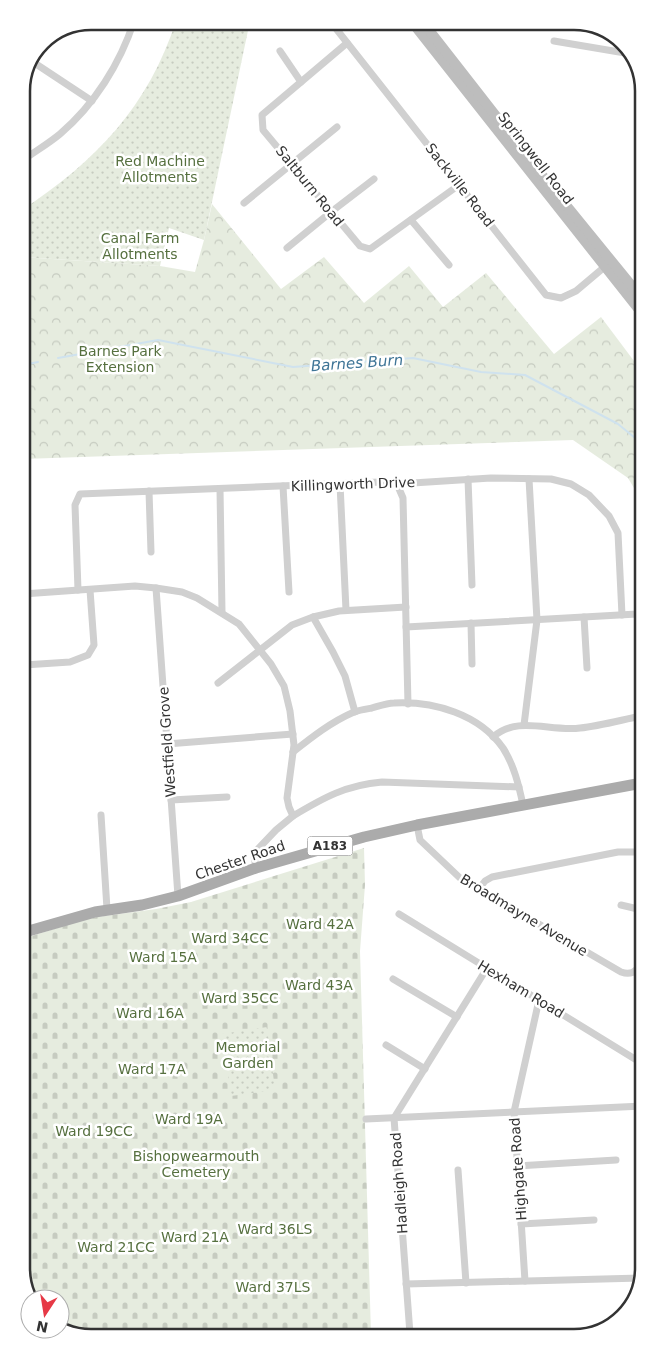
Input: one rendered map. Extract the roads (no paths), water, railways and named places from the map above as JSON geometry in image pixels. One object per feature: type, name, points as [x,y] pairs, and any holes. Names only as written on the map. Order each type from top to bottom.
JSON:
[{"type":"main road","name":"Springwell Road","points":[[418,30],[608,264],[635,291]]},
{"type":"main road","name":"Springwell Road","points":[[429,30],[608,264],[635,304]]},
{"type":"main road","name":"Chester Road","points":[[30,930],[107,909],[142,905],[178,896],[256,868],[364,836],[635,784]]},
{"type":"street","points":[[30,155],[60,134],[92,101],[110,76],[130,30]]},
{"type":"street","name":"Sackville Road","points":[[337,30],[546,295],[562,298],[576,291],[608,264]]},
{"type":"street","points":[[554,41],[621,52]]},
{"type":"street","name":"Saltburn Road","points":[[348,43],[262,115],[263,130],[360,246],[370,249],[459,185]]},
{"type":"street","points":[[280,51],[301,82]]},
{"type":"street","points":[[36,64],[92,101]]},
{"type":"street","points":[[244,203],[338,127]]},
{"type":"street","points":[[287,248],[374,179]]},
{"type":"street","points":[[411,220],[449,265]]},
{"type":"street","points":[[468,479],[472,585]]},
{"type":"street","name":"Killingworth Drive","points":[[78,590],[75,505],[80,494],[380,482],[397,484],[468,479],[551,479],[571,484],[589,495],[609,516],[618,533],[622,615]]},
{"type":"street","points":[[524,725],[537,620],[529,479]]},
{"type":"street","points":[[340,484],[346,610]]},
{"type":"street","points":[[397,484],[403,498],[408,704]]},
{"type":"street","points":[[283,486],[290,592]]},
{"type":"street","points":[[220,489],[222,612]]},
{"type":"street","points":[[149,492],[151,552]]},
{"type":"street","points":[[30,594],[135,586],[156,588],[182,592],[197,598],[222,612],[238,624],[261,650],[284,686],[290,711],[294,745],[287,798],[288,807],[293,816]]},
{"type":"street","name":"Westfield Grove","points":[[156,588],[178,896]]},
{"type":"street","points":[[30,665],[70,662],[88,655],[94,645],[90,590]]},
{"type":"street","points":[[218,683],[292,626],[312,617],[346,610],[406,607]]},
{"type":"street","points":[[406,627],[635,614]]},
{"type":"street","points":[[312,617],[345,676],[354,712]]},
{"type":"street","points":[[584,617],[587,668]]},
{"type":"street","points":[[471,623],[472,664]]},
{"type":"street","points":[[293,752],[322,729],[354,712],[394,703],[435,706],[452,710],[470,718],[502,747],[509,759],[523,805]]},
{"type":"street","points":[[493,737],[506,727],[524,725],[563,729],[580,728],[635,717]]},
{"type":"street","points":[[167,744],[293,734]]},
{"type":"street","points":[[256,868],[254,856],[256,851],[276,830],[293,816],[341,791],[366,783],[519,787]]},
{"type":"street","points":[[171,800],[227,797]]},
{"type":"street","points":[[101,816],[107,909]]},
{"type":"street","name":"Broadmayne Avenue","points":[[417,825],[420,840],[460,878],[624,973],[635,971]]},
{"type":"street","points":[[479,889],[485,881],[492,877],[618,852],[635,852]]},
{"type":"street","points":[[621,905],[635,908]]},
{"type":"street","name":"Hexham Road","points":[[398,914],[635,1059]]},
{"type":"street","name":"Hadleigh Road","points":[[410,1329],[394,1118],[486,968]]},
{"type":"street","points":[[393,978],[457,1017]]},
{"type":"street","name":"Highgate Road","points":[[525,1281],[514,1112],[539,1000]]},
{"type":"street","points":[[386,1044],[425,1068]]},
{"type":"street","points":[[366,1119],[635,1106]]},
{"type":"street","points":[[517,1166],[616,1160]]},
{"type":"street","points":[[458,1170],[466,1283]]},
{"type":"street","points":[[521,1224],[594,1220]]},
{"type":"street","points":[[406,1284],[634,1278]]},
{"type":"waterway","name":"Barnes Burn","points":[[58,358],[158,340],[293,367],[413,358],[481,372],[525,375],[618,424],[635,438]]},
{"type":"waterway","points":[[30,364],[38,362]]},
{"type":"park label","name":"Red Machine Allotments","points":[[160,170]]},
{"type":"park label","name":"Canal Farm Allotments","points":[[140,246]]},
{"type":"park label","name":"Barnes Park Extension","points":[[120,360]]},
{"type":"park label","name":"Ward 42A","points":[[320,924]]},
{"type":"park label","name":"Ward 34CC","points":[[230,938]]},
{"type":"park label","name":"Ward 15A","points":[[163,957]]},
{"type":"park label","name":"Ward 43A","points":[[319,985]]},
{"type":"park label","name":"Ward 35CC","points":[[240,998]]},
{"type":"park label","name":"Ward 16A","points":[[150,1013]]},
{"type":"park label","name":"Memorial Garden","points":[[248,1056]]},
{"type":"park label","name":"Ward 17A","points":[[152,1069]]},
{"type":"park label","name":"Ward 19A","points":[[189,1119]]},
{"type":"park label","name":"Ward 19CC","points":[[94,1131]]},
{"type":"park label","name":"Bishopwearmouth Cemetery","points":[[196,1164]]},
{"type":"park label","name":"Ward 36LS","points":[[275,1229]]},
{"type":"park label","name":"Ward 21A","points":[[195,1237]]},
{"type":"park label","name":"Ward 21CC","points":[[116,1247]]},
{"type":"park label","name":"Ward 37LS","points":[[273,1287]]}]
